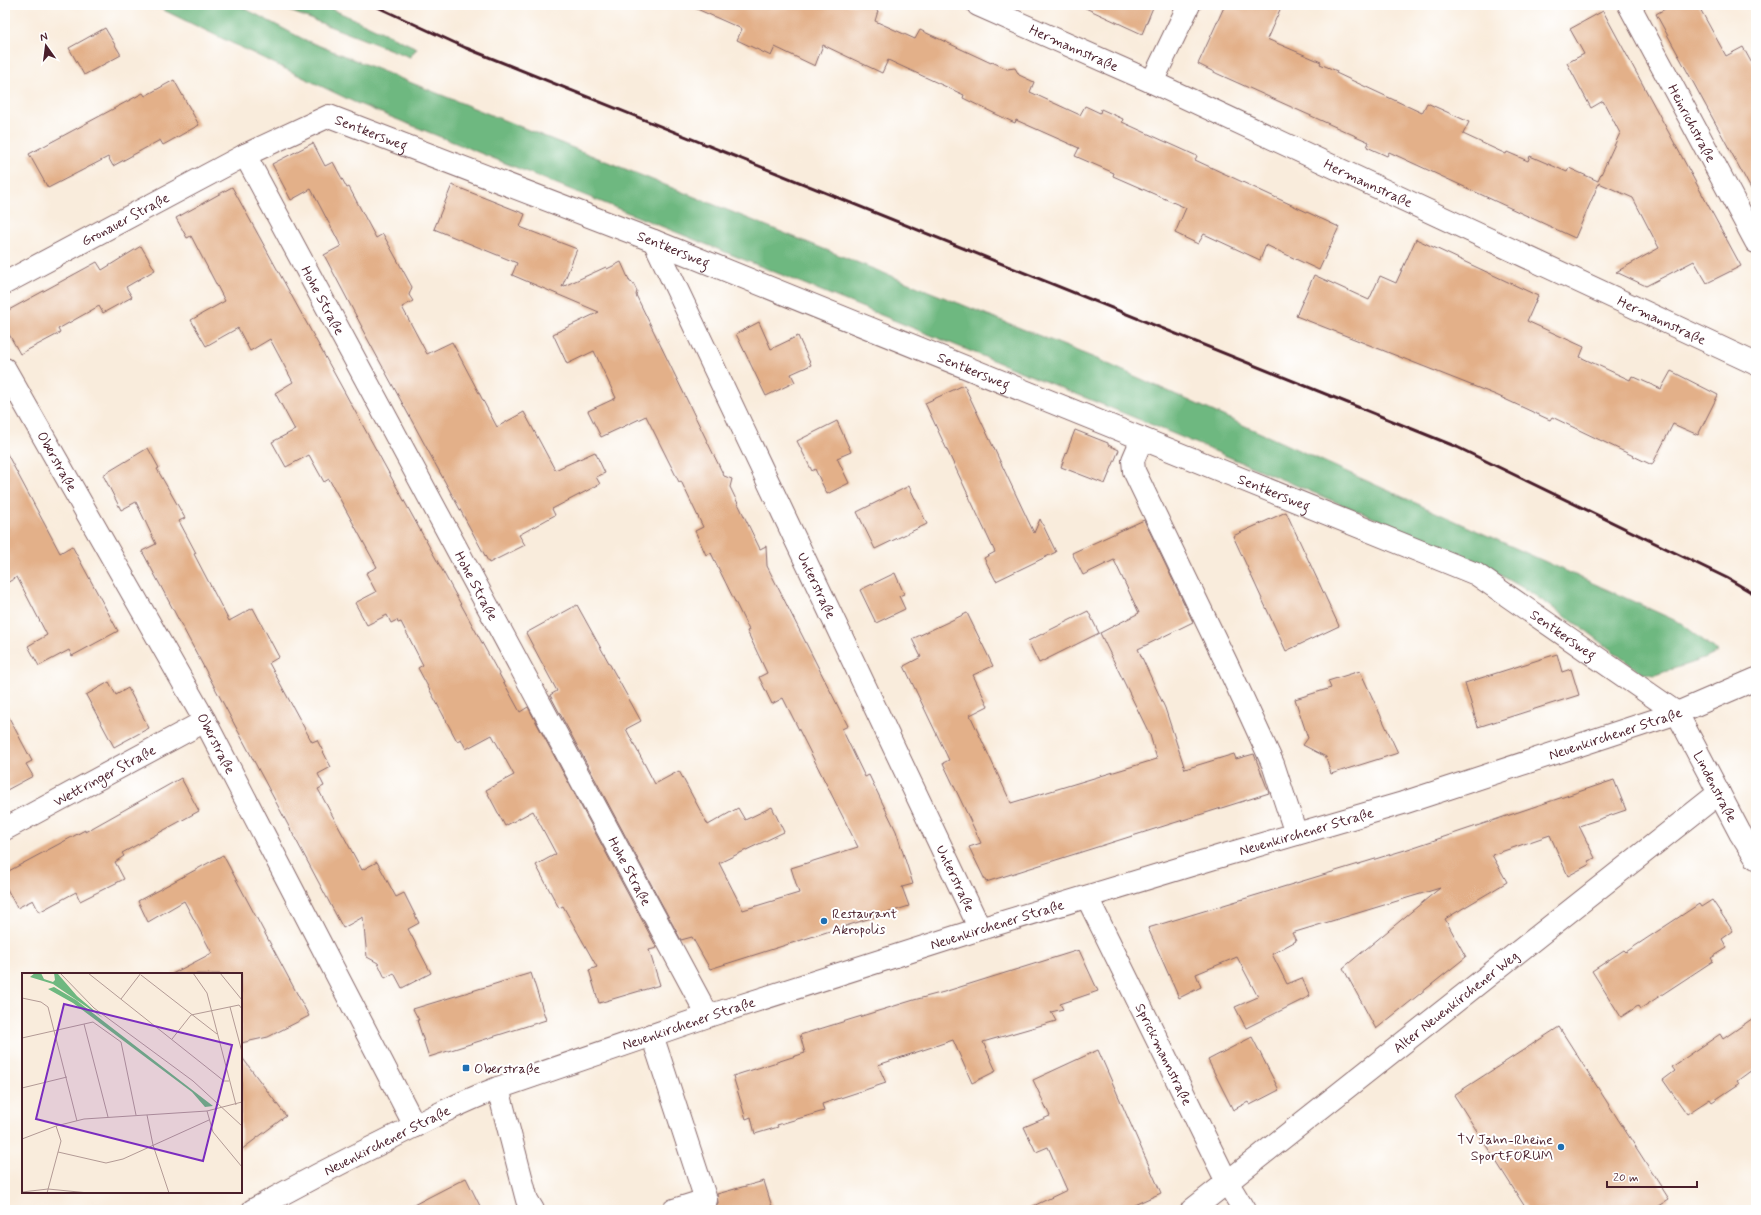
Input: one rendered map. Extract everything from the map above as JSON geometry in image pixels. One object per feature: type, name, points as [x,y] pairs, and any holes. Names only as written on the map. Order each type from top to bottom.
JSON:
[{"type":"street","name":"Hermannstraße","points":[[978,5],[1152,82],[1756,364]]},
{"type":"street","points":[[1152,82],[1189,5]]},
{"type":"street","name":"Heinrichstraße","points":[[1629,5],[1756,242]]},
{"type":"street","name":"Sentkersweg","points":[[245,155],[329,116],[654,241],[1476,574],[1677,713]]},
{"type":"street","name":"Gronauer Straße","points":[[5,283],[245,155]]},
{"type":"street","name":"Hohe Straße","points":[[245,155],[708,1016]]},
{"type":"street","name":"Unterstraße","points":[[654,241],[980,929]]},
{"type":"street","name":"Oberstraße","points":[[5,369],[204,721],[415,1126]]},
{"type":"street","points":[[1142,439],[1133,460],[1134,471],[1226,662],[1273,764],[1296,834]]},
{"type":"street","name":"Neuenkirchener Straße","points":[[253,1210],[323,1172],[415,1126],[475,1097],[498,1088],[708,1016],[980,929],[1403,803],[1677,713],[1749,682]]},
{"type":"street","name":"Lindenstraße","points":[[1677,713],[1740,833],[1756,858]]},
{"type":"street","name":"Wettringer Straße","points":[[5,828],[204,721]]},
{"type":"street","name":"Alter Neuenkirchener Weg","points":[[1192,1210],[1719,793]]},
{"type":"street","name":"Sprickmannstraße","points":[[1087,897],[1227,1182],[1244,1210]]},
{"type":"street","points":[[652,1035],[706,1200],[674,1210]]},
{"type":"street","points":[[498,1088],[527,1200],[534,1210]]},
{"type":"green space","points":[[153,5],[238,5],[305,40],[1097,359],[1681,623],[1718,652],[1703,659],[1655,675],[1641,673],[1588,632],[1530,592],[1476,561],[1143,421],[354,102]]},
{"type":"green space","points":[[274,5],[323,5],[417,48],[410,57]]},
{"type":"building","points":[[688,5],[866,5],[878,11],[875,21],[915,39],[920,30],[991,63],[992,62],[1007,69],[1015,68],[1019,75],[1034,82],[1030,92],[1080,115],[1085,106],[1100,113],[1101,109],[1123,119],[1122,122],[1197,156],[1195,160],[1339,227],[1319,270],[1266,245],[1260,260],[1204,234],[1198,244],[1175,233],[1186,208],[1113,176],[1114,173],[1075,156],[1079,148],[1016,120],[1015,123],[963,98],[964,95],[888,60],[882,73],[823,45],[815,66],[775,47],[771,56],[737,40],[742,29]]},
{"type":"building","points":[[1079,5],[1154,5],[1142,34]]},
{"type":"building","points":[[1225,5],[1282,5],[1267,39],[1321,62],[1320,64],[1337,71],[1336,73],[1422,113],[1427,103],[1469,122],[1463,134],[1506,154],[1507,152],[1528,161],[1530,156],[1567,172],[1569,168],[1598,181],[1620,133],[1603,101],[1591,108],[1567,63],[1584,54],[1570,29],[1603,11],[1741,266],[1707,283],[1694,261],[1646,286],[1616,272],[1659,248],[1633,198],[1599,183],[1575,238],[1389,152],[1387,156],[1367,147],[1369,142],[1198,64]]},
{"type":"building","points":[[1672,5],[1698,5],[1726,56],[1743,47],[1756,71],[1756,198],[1656,14]]},
{"type":"building","points":[[105,28],[121,55],[84,75],[69,48]]},
{"type":"building","points":[[174,80],[199,125],[163,145],[160,140],[113,166],[108,157],[48,188],[29,154],[143,93],[145,96]]},
{"type":"building","points":[[313,143],[325,166],[333,162],[347,188],[349,187],[376,238],[383,234],[412,287],[409,295],[413,301],[402,307],[427,354],[452,342],[497,427],[524,412],[555,470],[595,452],[605,473],[596,477],[600,484],[552,509],[555,515],[519,535],[525,545],[489,563],[361,327],[324,255],[341,246],[311,189],[291,200],[272,164]]},
{"type":"building","points":[[452,185],[525,214],[520,227],[577,249],[562,287],[606,267],[607,269],[621,262],[630,282],[633,283],[637,291],[636,295],[724,476],[732,479],[730,487],[760,549],[766,546],[767,566],[848,726],[842,729],[865,777],[869,775],[896,831],[913,884],[902,887],[909,906],[710,969],[692,937],[681,940],[550,695],[557,691],[526,633],[577,605],[641,721],[626,729],[655,784],[679,771],[708,825],[738,808],[745,820],[772,807],[784,832],[719,863],[743,910],[799,893],[791,868],[858,847],[783,698],[772,704],[759,677],[767,673],[747,631],[749,630],[711,553],[706,555],[695,531],[703,527],[681,481],[679,482],[646,416],[601,437],[588,411],[616,398],[594,351],[567,364],[553,334],[599,312],[512,275],[517,263],[434,229]]},
{"type":"building","points":[[232,187],[520,712],[528,707],[657,948],[649,950],[660,985],[599,1003],[589,970],[597,967],[563,906],[559,908],[536,865],[556,854],[533,811],[505,826],[486,790],[514,775],[492,735],[466,749],[461,739],[457,741],[418,668],[423,665],[401,622],[398,623],[397,620],[391,623],[387,615],[367,625],[355,603],[376,592],[366,573],[377,567],[329,479],[324,482],[309,455],[286,467],[272,442],[295,430],[275,393],[293,382],[270,339],[250,351],[238,328],[206,346],[191,320],[225,301],[191,236],[187,238],[176,218]]},
{"type":"building","points":[[1416,239],[1538,296],[1527,321],[1584,347],[1580,357],[1630,380],[1632,376],[1661,389],[1671,371],[1718,395],[1698,435],[1673,424],[1652,465],[1552,417],[1550,420],[1496,395],[1296,316],[1314,275],[1369,300],[1380,276],[1396,283]]},
{"type":"building","points":[[141,246],[155,270],[126,287],[132,297],[103,313],[99,306],[58,329],[60,333],[20,354],[5,327],[5,312],[97,262],[102,270]]},
{"type":"building","points":[[759,322],[771,349],[798,336],[811,365],[791,374],[795,382],[766,396],[736,334]]},
{"type":"building","points":[[964,385],[1034,533],[1040,519],[1056,552],[996,581],[984,558],[995,552],[925,403]]},
{"type":"building","points":[[837,421],[851,452],[837,458],[849,483],[827,494],[815,469],[812,471],[797,441]]},
{"type":"building","points":[[1075,430],[1108,443],[1108,445],[1119,450],[1105,484],[1061,467]]},
{"type":"building","points":[[148,448],[159,468],[157,469],[185,518],[179,521],[196,553],[194,554],[229,621],[253,608],[279,657],[269,663],[312,742],[317,740],[331,767],[318,774],[324,786],[318,789],[362,870],[377,862],[396,897],[404,893],[419,923],[408,929],[431,973],[402,988],[394,973],[385,978],[378,963],[367,957],[363,917],[343,928],[142,551],[156,544],[136,502],[121,510],[103,475]]},
{"type":"building","points":[[5,450],[60,553],[72,546],[118,631],[72,656],[69,650],[39,666],[28,646],[47,635],[17,577],[5,584]]},
{"type":"building","points":[[909,486],[927,524],[875,549],[857,512]]},
{"type":"building","points":[[1286,512],[1339,626],[1286,651],[1233,536]]},
{"type":"building","points":[[1144,520],[1193,622],[1138,649],[1165,708],[1185,769],[1234,754],[1236,759],[1254,754],[1269,793],[986,882],[969,847],[981,843],[943,763],[949,760],[904,666],[921,657],[912,639],[967,613],[993,666],[973,675],[988,706],[970,715],[1011,803],[1157,759],[1150,735],[1100,633],[1139,613],[1114,560],[1083,575],[1072,553]]},
{"type":"building","points":[[895,573],[904,594],[899,596],[905,609],[876,623],[860,590]]},
{"type":"building","points":[[1088,611],[1099,633],[1039,663],[1028,641]]},
{"type":"building","points":[[1557,654],[1562,672],[1571,669],[1579,695],[1478,727],[1465,683]]},
{"type":"building","points":[[1360,671],[1398,753],[1331,774],[1326,757],[1303,745],[1308,738],[1295,699],[1331,688],[1328,681]]},
{"type":"building","points":[[109,682],[116,695],[128,688],[149,728],[114,747],[86,695]]},
{"type":"building","points":[[5,710],[32,761],[26,764],[33,776],[5,791]]},
{"type":"building","points":[[181,778],[199,811],[122,853],[124,856],[115,862],[124,879],[80,901],[76,892],[39,912],[33,900],[17,908],[5,885],[5,873],[85,830],[85,832]]},
{"type":"building","points":[[1614,780],[1626,810],[1579,826],[1595,858],[1588,861],[1590,864],[1568,876],[1550,835],[1492,855],[1507,882],[1445,919],[1466,957],[1376,1029],[1343,968],[1440,888],[1292,933],[1296,941],[1272,954],[1287,984],[1302,978],[1310,996],[1246,1028],[1235,1007],[1258,997],[1237,957],[1196,974],[1201,987],[1179,998],[1148,928],[1405,850]]},
{"type":"building","points":[[223,855],[309,1016],[268,1037],[242,1043],[242,973],[174,973],[212,953],[184,901],[148,922],[138,901]]},
{"type":"building","points":[[1712,900],[1733,931],[1722,939],[1727,948],[1711,958],[1713,961],[1640,1009],[1638,1006],[1621,1017],[1592,971],[1624,950],[1626,952],[1699,904],[1701,907]]},
{"type":"building","points":[[1079,950],[1098,991],[1060,1004],[1063,1009],[1051,1012],[1056,1021],[983,1042],[996,1071],[972,1083],[953,1040],[878,1065],[886,1083],[822,1104],[824,1111],[777,1125],[778,1127],[755,1134],[751,1117],[746,1119],[733,1076],[805,1053],[800,1035]]},
{"type":"building","points":[[531,973],[546,1020],[429,1057],[417,1020],[419,1020],[413,1009]]},
{"type":"building","points":[[1756,1016],[1756,1067],[1737,1081],[1739,1084],[1712,1102],[1710,1099],[1687,1114],[1663,1080],[1675,1071],[1672,1067],[1720,1034],[1723,1039]]},
{"type":"building","name":"TV Jahn-Rheine SportFORUM","points":[[1559,1027],[1669,1199],[1652,1210],[1527,1210],[1454,1095]]},
{"type":"building","points":[[1252,1037],[1279,1090],[1250,1105],[1248,1102],[1233,1110],[1208,1060]]},
{"type":"building","points":[[1098,1050],[1161,1193],[1123,1210],[1025,1210],[1067,1190],[1048,1147],[1036,1152],[1024,1127],[1050,1116],[1033,1080]]},
{"type":"building","points":[[242,1057],[286,1116],[242,1149]]},
{"type":"building","points":[[466,1178],[482,1210],[404,1210]]},
{"type":"building","points":[[764,1181],[773,1210],[713,1210],[718,1203],[717,1194]]},
{"type":"railway","points":[[373,5],[466,48],[1457,447],[1727,578],[1756,595]]},
{"type":"place","name":"Restaurant Akropolis","points":[[824,921]]},
{"type":"place","name":"Oberstraße","points":[[466,1068]]},
{"type":"place","name":"TV Jahn-Rheine SportFORUM","points":[[1561,1147]]}]
